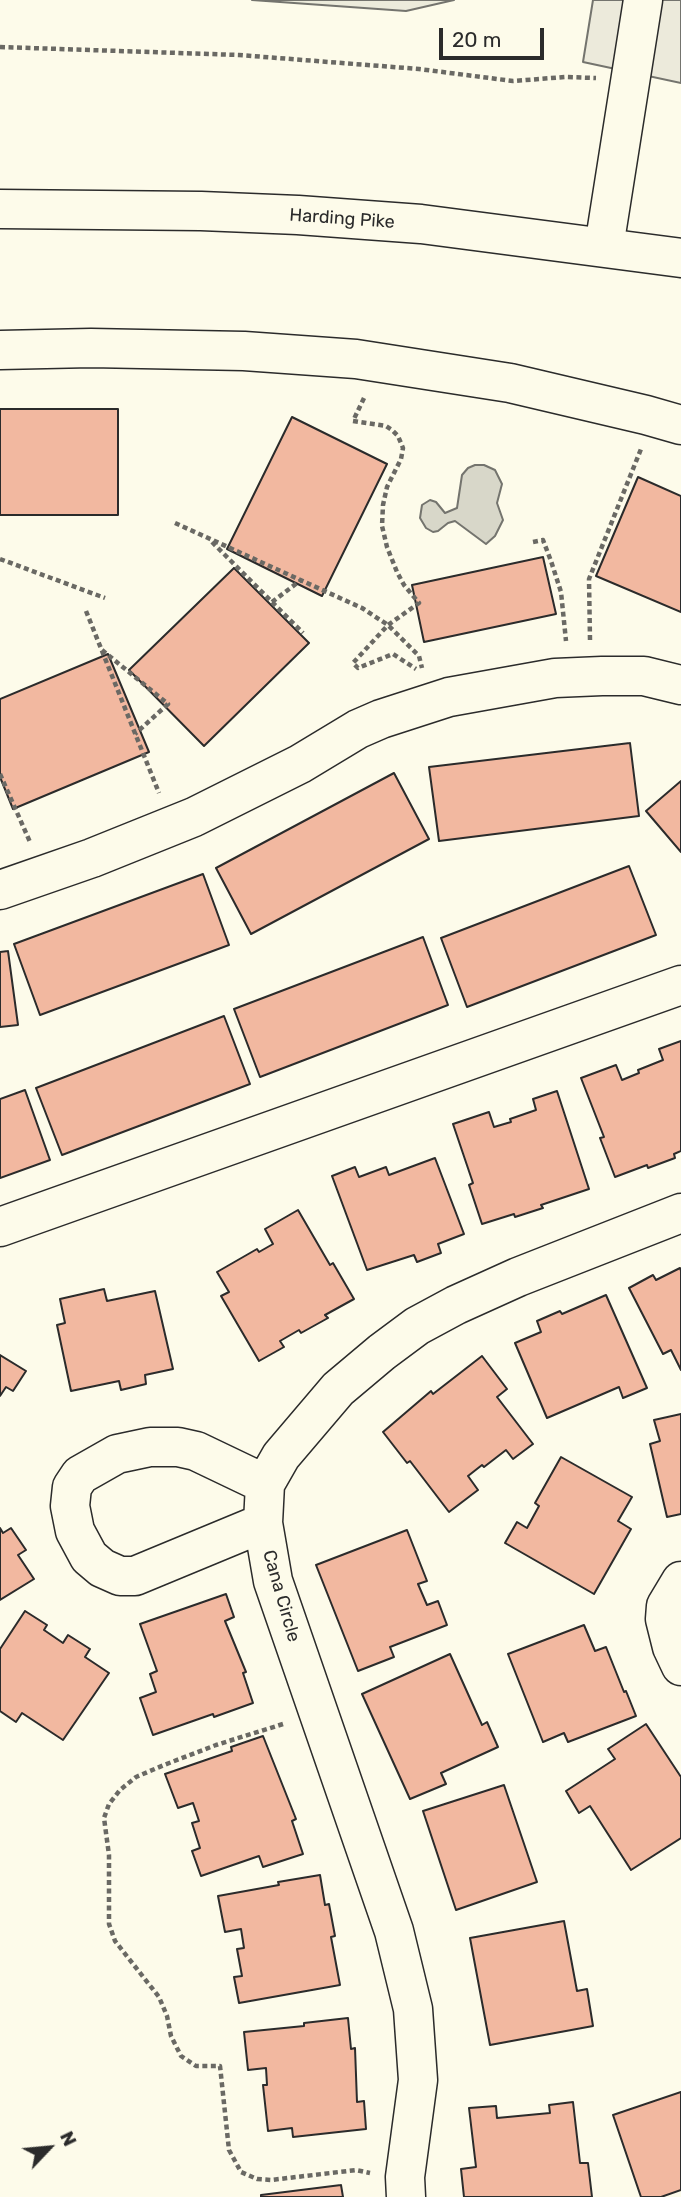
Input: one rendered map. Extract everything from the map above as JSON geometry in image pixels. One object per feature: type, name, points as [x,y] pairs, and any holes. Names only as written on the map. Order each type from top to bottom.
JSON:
[{"type":"street","points":[[604,247],[643,0]]},
{"type":"street","name":"Harding Pike","points":[[0,209],[298,215],[421,225],[681,258]]},
{"type":"street","points":[[0,350],[91,348],[244,351],[380,362],[510,383],[668,421]]},
{"type":"street","points":[[0,890],[172,826],[233,799],[381,719],[454,695],[580,677],[644,676],[681,685]]},
{"type":"street","points":[[0,1227],[681,985]]},
{"type":"street","points":[[263,1523],[135,1576],[120,1576],[102,1568],[89,1557],[75,1531],[70,1506],[72,1487],[80,1475],[117,1454],[150,1447],[178,1447],[196,1451],[265,1484],[296,1437],[338,1389],[417,1326],[518,1277],[681,1213]]},
{"type":"street","name":"Cana Circle","points":[[265,1484],[263,1523],[281,1606],[394,1931],[413,2009],[418,2080],[406,2185]]},
{"type":"street","points":[[681,1581],[666,1606],[665,1619],[672,1647],[681,1666]]},
{"type":"path","points":[[0,47],[239,55],[419,69],[513,81],[585,76],[629,81]]},
{"type":"path","points":[[175,523],[362,608],[388,625],[419,656],[425,675],[393,654],[358,668],[353,663],[388,625],[419,603],[397,572],[382,526],[387,486],[404,451],[402,444],[398,436],[386,426],[353,421],[380,362]]},
{"type":"path","points":[[580,677],[589,579],[668,421]]},
{"type":"path","points":[[208,538],[303,633]]},
{"type":"path","points":[[533,542],[543,540],[561,592],[580,677]]},
{"type":"path","points":[[0,559],[105,598]]},
{"type":"path","points":[[272,603],[300,580]]},
{"type":"path","points":[[86,611],[172,826]]},
{"type":"path","points":[[101,649],[168,704],[135,734]]},
{"type":"path","points":[[0,774],[44,875]]},
{"type":"path","points":[[319,1712],[194,1753],[136,1777],[120,1790],[105,1811],[104,1818],[109,1855],[109,1924],[116,1941],[159,1997],[171,2036],[181,2056],[196,2066],[220,2066],[229,2150],[241,2172],[257,2179],[271,2180],[356,2170],[377,2174],[406,2185]]},
{"type":"shaded area","points":[[252,0],[454,0],[406,11]]},
{"type":"shaded area","points":[[593,0],[681,0],[681,83],[583,62]]},
{"type":"shaded area","points":[[475,465],[484,465],[495,470],[502,484],[497,503],[503,520],[495,536],[486,544],[455,521],[438,531],[433,532],[426,528],[420,518],[422,505],[430,500],[436,502],[445,513],[457,508],[462,475]]},
{"type":"building","points":[[0,409],[118,409],[118,515],[0,515]]},
{"type":"building","points":[[292,417],[387,464],[322,596],[227,549]]},
{"type":"building","points":[[638,477],[681,496],[681,612],[596,576]]},
{"type":"building","points":[[543,557],[556,614],[424,642],[412,585]]},
{"type":"building","points":[[234,568],[309,643],[204,746],[129,670]]},
{"type":"building","points":[[108,654],[149,752],[13,809],[0,777],[0,699]]},
{"type":"building","points":[[630,743],[639,816],[439,841],[429,767]]},
{"type":"building","points":[[394,773],[429,839],[251,934],[216,868]]},
{"type":"building","points":[[681,781],[681,852],[646,811]]},
{"type":"building","points":[[629,866],[656,935],[467,1007],[441,938]]},
{"type":"building","points":[[203,874],[229,945],[40,1015],[14,944]]},
{"type":"building","points":[[423,937],[448,1005],[260,1077],[234,1009]]},
{"type":"building","points":[[8,951],[18,1025],[0,1027],[0,952]]},
{"type":"building","points":[[224,1016],[250,1084],[62,1155],[36,1088]]},
{"type":"building","points":[[681,1041],[681,1151],[674,1154],[675,1158],[615,1177],[600,1138],[604,1137],[581,1078],[616,1065],[622,1080],[663,1060],[659,1049]]},
{"type":"building","points":[[25,1090],[50,1160],[0,1178],[0,1099]]},
{"type":"building","points":[[557,1091],[589,1189],[541,1205],[543,1208],[482,1224],[469,1185],[473,1183],[453,1124],[489,1112],[494,1127],[511,1122],[510,1119],[536,1110],[533,1099]]},
{"type":"building","points":[[435,1158],[464,1234],[438,1244],[441,1253],[417,1262],[414,1255],[367,1270],[332,1176],[355,1167],[359,1177],[386,1167],[389,1175]]},
{"type":"building","points":[[298,1210],[330,1265],[333,1263],[354,1299],[325,1315],[328,1318],[280,1341],[284,1347],[259,1361],[221,1296],[229,1292],[217,1272],[257,1249],[259,1252],[273,1244],[265,1229]]},
{"type":"building","points":[[680,1268],[681,1370],[671,1350],[663,1354],[629,1288],[653,1275],[656,1280]]},
{"type":"building","points":[[104,1289],[107,1301],[155,1291],[173,1369],[145,1375],[146,1384],[121,1390],[119,1381],[71,1391],[57,1325],[65,1323],[60,1299]]},
{"type":"building","points":[[606,1295],[647,1388],[623,1398],[619,1387],[547,1418],[515,1343],[541,1332],[537,1321],[560,1311],[562,1314]]},
{"type":"building","points":[[0,1355],[26,1371],[13,1391],[6,1387],[0,1396]]},
{"type":"building","points":[[482,1356],[507,1389],[497,1397],[533,1444],[513,1459],[506,1450],[468,1476],[478,1490],[449,1512],[410,1461],[407,1463],[383,1432],[431,1391],[433,1394]]},
{"type":"building","points":[[681,1414],[681,1514],[667,1517],[650,1444],[660,1441],[654,1420]]},
{"type":"building","points":[[561,1457],[632,1497],[618,1521],[631,1529],[594,1594],[505,1543],[517,1522],[527,1528],[539,1506],[535,1503]]},
{"type":"building","points":[[0,1528],[3,1533],[11,1528],[26,1550],[18,1555],[34,1579],[0,1600]]},
{"type":"building","points":[[407,1530],[427,1581],[418,1584],[427,1605],[438,1601],[447,1625],[390,1647],[394,1657],[358,1671],[316,1565]]},
{"type":"building","points":[[226,1594],[234,1617],[225,1621],[246,1672],[243,1673],[253,1703],[153,1735],[140,1698],[156,1692],[150,1674],[157,1671],[140,1624]]},
{"type":"building","points":[[25,1611],[47,1625],[44,1630],[63,1643],[68,1635],[90,1649],[85,1657],[109,1673],[63,1740],[22,1713],[16,1722],[0,1711],[0,1649]]},
{"type":"building","points":[[584,1625],[595,1651],[606,1647],[636,1716],[568,1742],[564,1733],[543,1742],[508,1654]]},
{"type":"building","points":[[450,1654],[482,1725],[487,1722],[498,1747],[441,1773],[446,1784],[410,1799],[362,1694]]},
{"type":"building","points":[[646,1724],[681,1777],[681,1838],[631,1870],[590,1806],[579,1813],[566,1791],[615,1759],[608,1749]]},
{"type":"building","points":[[263,1736],[296,1819],[292,1821],[303,1854],[263,1867],[259,1856],[201,1876],[192,1851],[200,1848],[192,1823],[199,1821],[193,1803],[178,1808],[165,1774],[232,1751],[231,1747]]},
{"type":"building","points":[[504,1785],[537,1882],[456,1910],[423,1811]]},
{"type":"building","points":[[320,1875],[325,1905],[329,1904],[335,1936],[331,1937],[340,1985],[239,2003],[234,1977],[242,1976],[237,1949],[244,1948],[241,1929],[225,1932],[218,1896]]},
{"type":"building","points":[[564,1921],[577,1991],[587,1989],[593,2026],[490,2045],[470,1938]]},
{"type":"building","points":[[348,2018],[351,2049],[355,2048],[357,2102],[364,2101],[366,2129],[293,2137],[292,2128],[268,2131],[263,2085],[267,2085],[266,2068],[248,2070],[244,2032]]},
{"type":"building","points":[[681,2092],[681,2190],[661,2197],[641,2197],[613,2115]]},
{"type":"building","points":[[573,2102],[580,2163],[588,2163],[592,2197],[464,2197],[461,2169],[476,2167],[469,2108],[496,2106],[497,2118],[550,2113],[549,2105]]},
{"type":"building","points":[[341,2185],[343,2197],[261,2197],[261,2195]]}]
